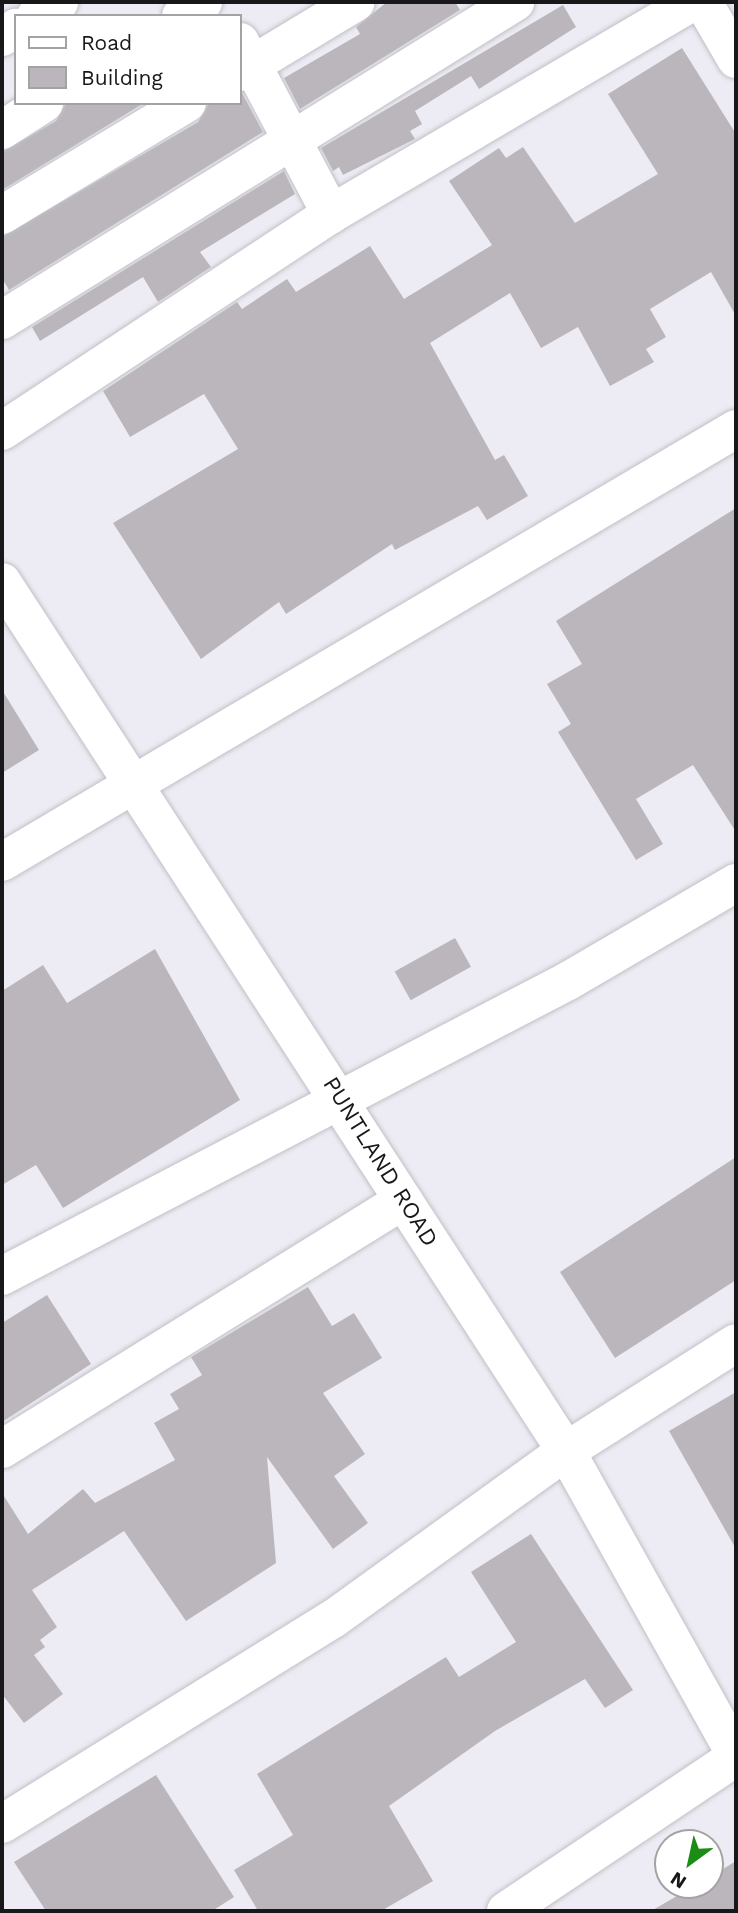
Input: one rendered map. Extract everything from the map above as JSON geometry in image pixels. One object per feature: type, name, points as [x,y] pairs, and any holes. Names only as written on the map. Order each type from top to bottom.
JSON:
[{"type":"street","points":[[39,14],[59,2]]},
{"type":"street","points":[[184,14],[203,2]]},
{"type":"street","points":[[331,214],[292,135],[244,59],[356,2]]},
{"type":"street","points":[[2,320],[292,135],[514,2]]},
{"type":"street","points":[[2,431],[331,214],[692,2]]},
{"type":"street","points":[[703,2],[736,59]]},
{"type":"street","points":[[2,130],[41,105]]},
{"type":"street","points":[[2,215],[184,105]]},
{"type":"street","points":[[2,862],[135,780],[736,429]]},
{"type":"street","name":"PUNTLAND ROAD","points":[[2,582],[135,780],[566,1451],[736,1756]]},
{"type":"street","points":[[2,1276],[568,981],[736,883]]},
{"type":"street","points":[[2,1449],[403,1200]]},
{"type":"street","points":[[2,1824],[333,1619],[566,1451],[736,1343]]},
{"type":"street","points":[[506,1911],[736,1756]]},
{"type":"building","points":[[387,2],[455,2],[460,10],[300,109],[284,78],[360,34],[356,27]]},
{"type":"building","points":[[563,5],[576,27],[479,89],[471,76],[415,111],[422,124],[410,131],[415,139],[343,175],[339,167],[333,171],[321,148]]},
{"type":"building","points":[[682,48],[736,134],[736,316],[711,272],[650,309],[666,337],[646,349],[654,362],[610,386],[578,327],[541,348],[510,293],[430,343],[495,460],[504,455],[528,496],[487,520],[478,506],[395,550],[392,544],[286,614],[279,602],[201,659],[113,523],[238,449],[204,394],[130,437],[103,391],[237,302],[242,309],[287,279],[296,292],[370,246],[404,299],[492,245],[449,181],[499,148],[506,158],[523,147],[575,223],[658,174],[608,94]]},
{"type":"building","points":[[242,93],[263,132],[9,290],[2,278],[2,237],[198,122],[208,105],[242,105]]},
{"type":"building","points":[[65,105],[141,105],[2,190],[2,152],[56,121]]},
{"type":"building","points":[[284,171],[295,194],[200,252],[211,267],[158,302],[143,277],[40,341],[32,327]]},
{"type":"building","points":[[736,508],[736,832],[693,765],[636,799],[663,844],[636,860],[558,732],[571,724],[547,684],[582,664],[556,621]]},
{"type":"building","points":[[2,690],[39,750],[2,773]]},
{"type":"building","points":[[455,938],[471,967],[411,1000],[395,971]]},
{"type":"building","points":[[155,949],[240,1100],[63,1208],[36,1165],[2,1185],[2,991],[43,965],[67,1003]]},
{"type":"building","points":[[736,1157],[736,1280],[615,1358],[560,1272]]},
{"type":"building","points":[[308,1287],[332,1326],[354,1313],[382,1358],[323,1393],[365,1454],[334,1476],[368,1523],[333,1549],[267,1457],[276,1563],[186,1621],[124,1531],[32,1590],[57,1627],[40,1640],[45,1647],[34,1655],[63,1694],[24,1723],[2,1694],[2,1493],[28,1534],[83,1489],[95,1503],[175,1460],[154,1423],[179,1409],[170,1394],[202,1375],[191,1357]]},
{"type":"building","points":[[47,1295],[91,1364],[2,1422],[2,1323]]},
{"type":"building","points":[[736,1392],[736,1549],[669,1431]]},
{"type":"building","points":[[531,1534],[633,1690],[605,1708],[585,1679],[495,1731],[389,1806],[433,1881],[381,1911],[258,1911],[234,1870],[293,1835],[257,1774],[446,1657],[459,1677],[516,1642],[471,1572]]},
{"type":"building","points":[[156,1775],[234,1897],[212,1911],[46,1911],[14,1862]]},
{"type":"building","points":[[736,1861],[736,1911],[651,1911],[672,1899],[724,1899],[724,1868]]}]
